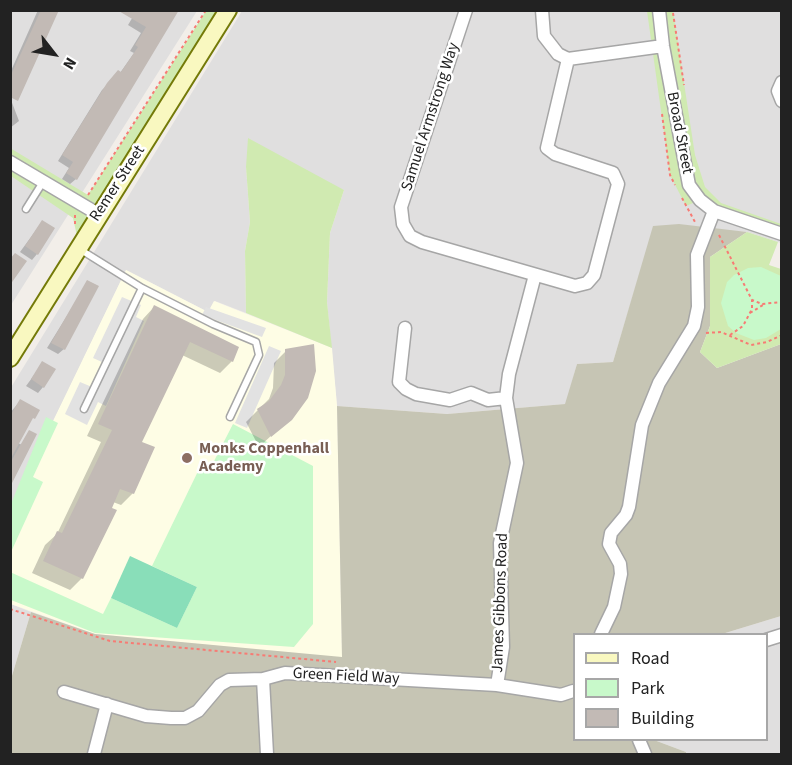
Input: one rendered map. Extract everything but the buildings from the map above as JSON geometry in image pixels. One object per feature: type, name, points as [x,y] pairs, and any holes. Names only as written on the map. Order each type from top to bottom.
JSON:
[{"type":"street","name":"Remer Street","points":[[10,358],[98,214],[228,10]]},
{"type":"street","name":"Samuel Armstrong Way","points":[[466,10],[401,207],[403,224],[410,236],[422,242],[575,286],[587,283],[597,267],[618,184],[613,173],[555,154],[547,148],[568,59]]},
{"type":"street","points":[[542,10],[544,36],[558,54],[568,59],[663,46]]},
{"type":"street","name":"Broad Street","points":[[659,10],[663,46],[689,185],[713,215],[782,234]]},
{"type":"street","points":[[782,82],[778,91],[782,101]]},
{"type":"street","points":[[10,162],[98,214]]},
{"type":"street","points":[[601,633],[614,607],[621,574],[620,564],[609,544],[611,533],[630,507],[642,425],[659,383],[694,326],[698,307],[697,255],[713,215]]},
{"type":"street","name":"James Gibbons Road","points":[[497,685],[503,647],[500,543],[518,464],[507,398],[509,374],[535,275]]},
{"type":"street","points":[[405,328],[399,382],[406,389],[416,394],[450,400],[471,393],[488,400],[507,398]]},
{"type":"street","name":"Green Field Way","points":[[64,692],[146,716],[185,718],[198,711],[220,685],[229,680],[263,679],[285,673],[497,685],[561,695],[573,690]]},
{"type":"street","points":[[263,679],[267,754]]},
{"type":"street","points":[[94,754],[107,704]]},
{"type":"lane","points":[[26,209],[43,182]]},
{"type":"lane","points":[[81,244],[142,288],[213,324],[249,338],[259,347],[259,355],[230,417]]},
{"type":"lane","points":[[84,409],[142,288]]},
{"type":"path","points":[[81,244],[73,218],[207,10]]},
{"type":"path","points":[[673,10],[685,88]]},
{"type":"path","points":[[713,215],[752,300],[750,313],[739,331],[729,335]]},
{"type":"path","points":[[752,300],[766,304]]},
{"type":"path","points":[[750,313],[766,304],[782,302]]},
{"type":"path","points":[[685,344],[708,332],[729,335],[751,345],[767,342],[782,334]]},
{"type":"path","points":[[10,609],[110,641],[340,662]]},
{"type":"shaded area","points":[[11,11],[197,11],[11,305]]},
{"type":"shaded area","points":[[242,11],[781,11],[781,243],[747,232],[654,226],[613,362],[577,364],[566,404],[447,414],[337,406],[327,302],[330,233],[344,190],[246,167],[250,222],[245,251],[246,313],[215,301],[208,312],[126,270],[11,510],[10,389]]},
{"type":"shaded area","points":[[679,224],[747,232],[710,257],[710,326],[700,352],[717,368],[781,344],[781,616],[725,633],[573,633],[573,741],[657,741],[686,752],[686,754],[11,754],[11,679],[31,612],[95,634],[342,657],[337,406],[447,414],[565,404],[577,364],[613,362],[653,226]]},
{"type":"shaded area","name":"Monks Coppenhall Academy","points":[[126,270],[208,312],[214,301],[332,348],[337,406],[342,658],[95,634],[11,604],[10,510]]},
{"type":"shaded area","points":[[122,297],[141,305],[136,317],[144,321],[106,406],[98,402],[87,425],[65,414],[80,382],[92,387],[102,362],[93,358]]},
{"type":"shaded area","points":[[206,307],[266,328],[262,337],[202,315]]},
{"type":"shaded area","points":[[269,346],[281,351],[247,428],[235,423]]},
{"type":"shaded area","points":[[10,604],[31,612],[11,679]]},
{"type":"shaded area","points":[[781,616],[781,754],[686,754],[686,752],[657,741],[768,741],[768,633],[725,633]]},
{"type":"green space","points":[[206,11],[228,11],[83,239],[77,236],[73,218],[11,176],[10,148],[88,195]]},
{"type":"green space","points":[[647,11],[673,11],[695,155],[705,187],[721,203],[781,224],[781,234],[700,200],[686,206],[670,175]]},
{"type":"green space","points":[[248,138],[344,190],[330,233],[327,302],[332,348],[246,313],[245,251],[250,222],[246,167]]},
{"type":"green space","points":[[747,232],[778,242],[769,265],[781,269],[781,344],[717,368],[700,352],[710,326],[710,257]]},
{"type":"green space","points":[[761,267],[781,276],[781,329],[766,338],[754,340],[736,333],[728,326],[721,303],[727,282],[734,275],[748,268]]},
{"type":"green space","points":[[46,417],[58,423],[33,477],[43,482],[11,552],[11,504]]},
{"type":"green space","points":[[233,424],[313,466],[313,624],[294,647],[95,633],[11,600],[10,572],[103,614],[111,598],[177,628],[197,587],[152,566],[203,461],[212,465]]},
{"type":"green space","points":[[130,556],[197,587],[177,628],[111,598]]},
{"type":"place","name":"Monks Coppenhall Academy","points":[[187,458]]}]
